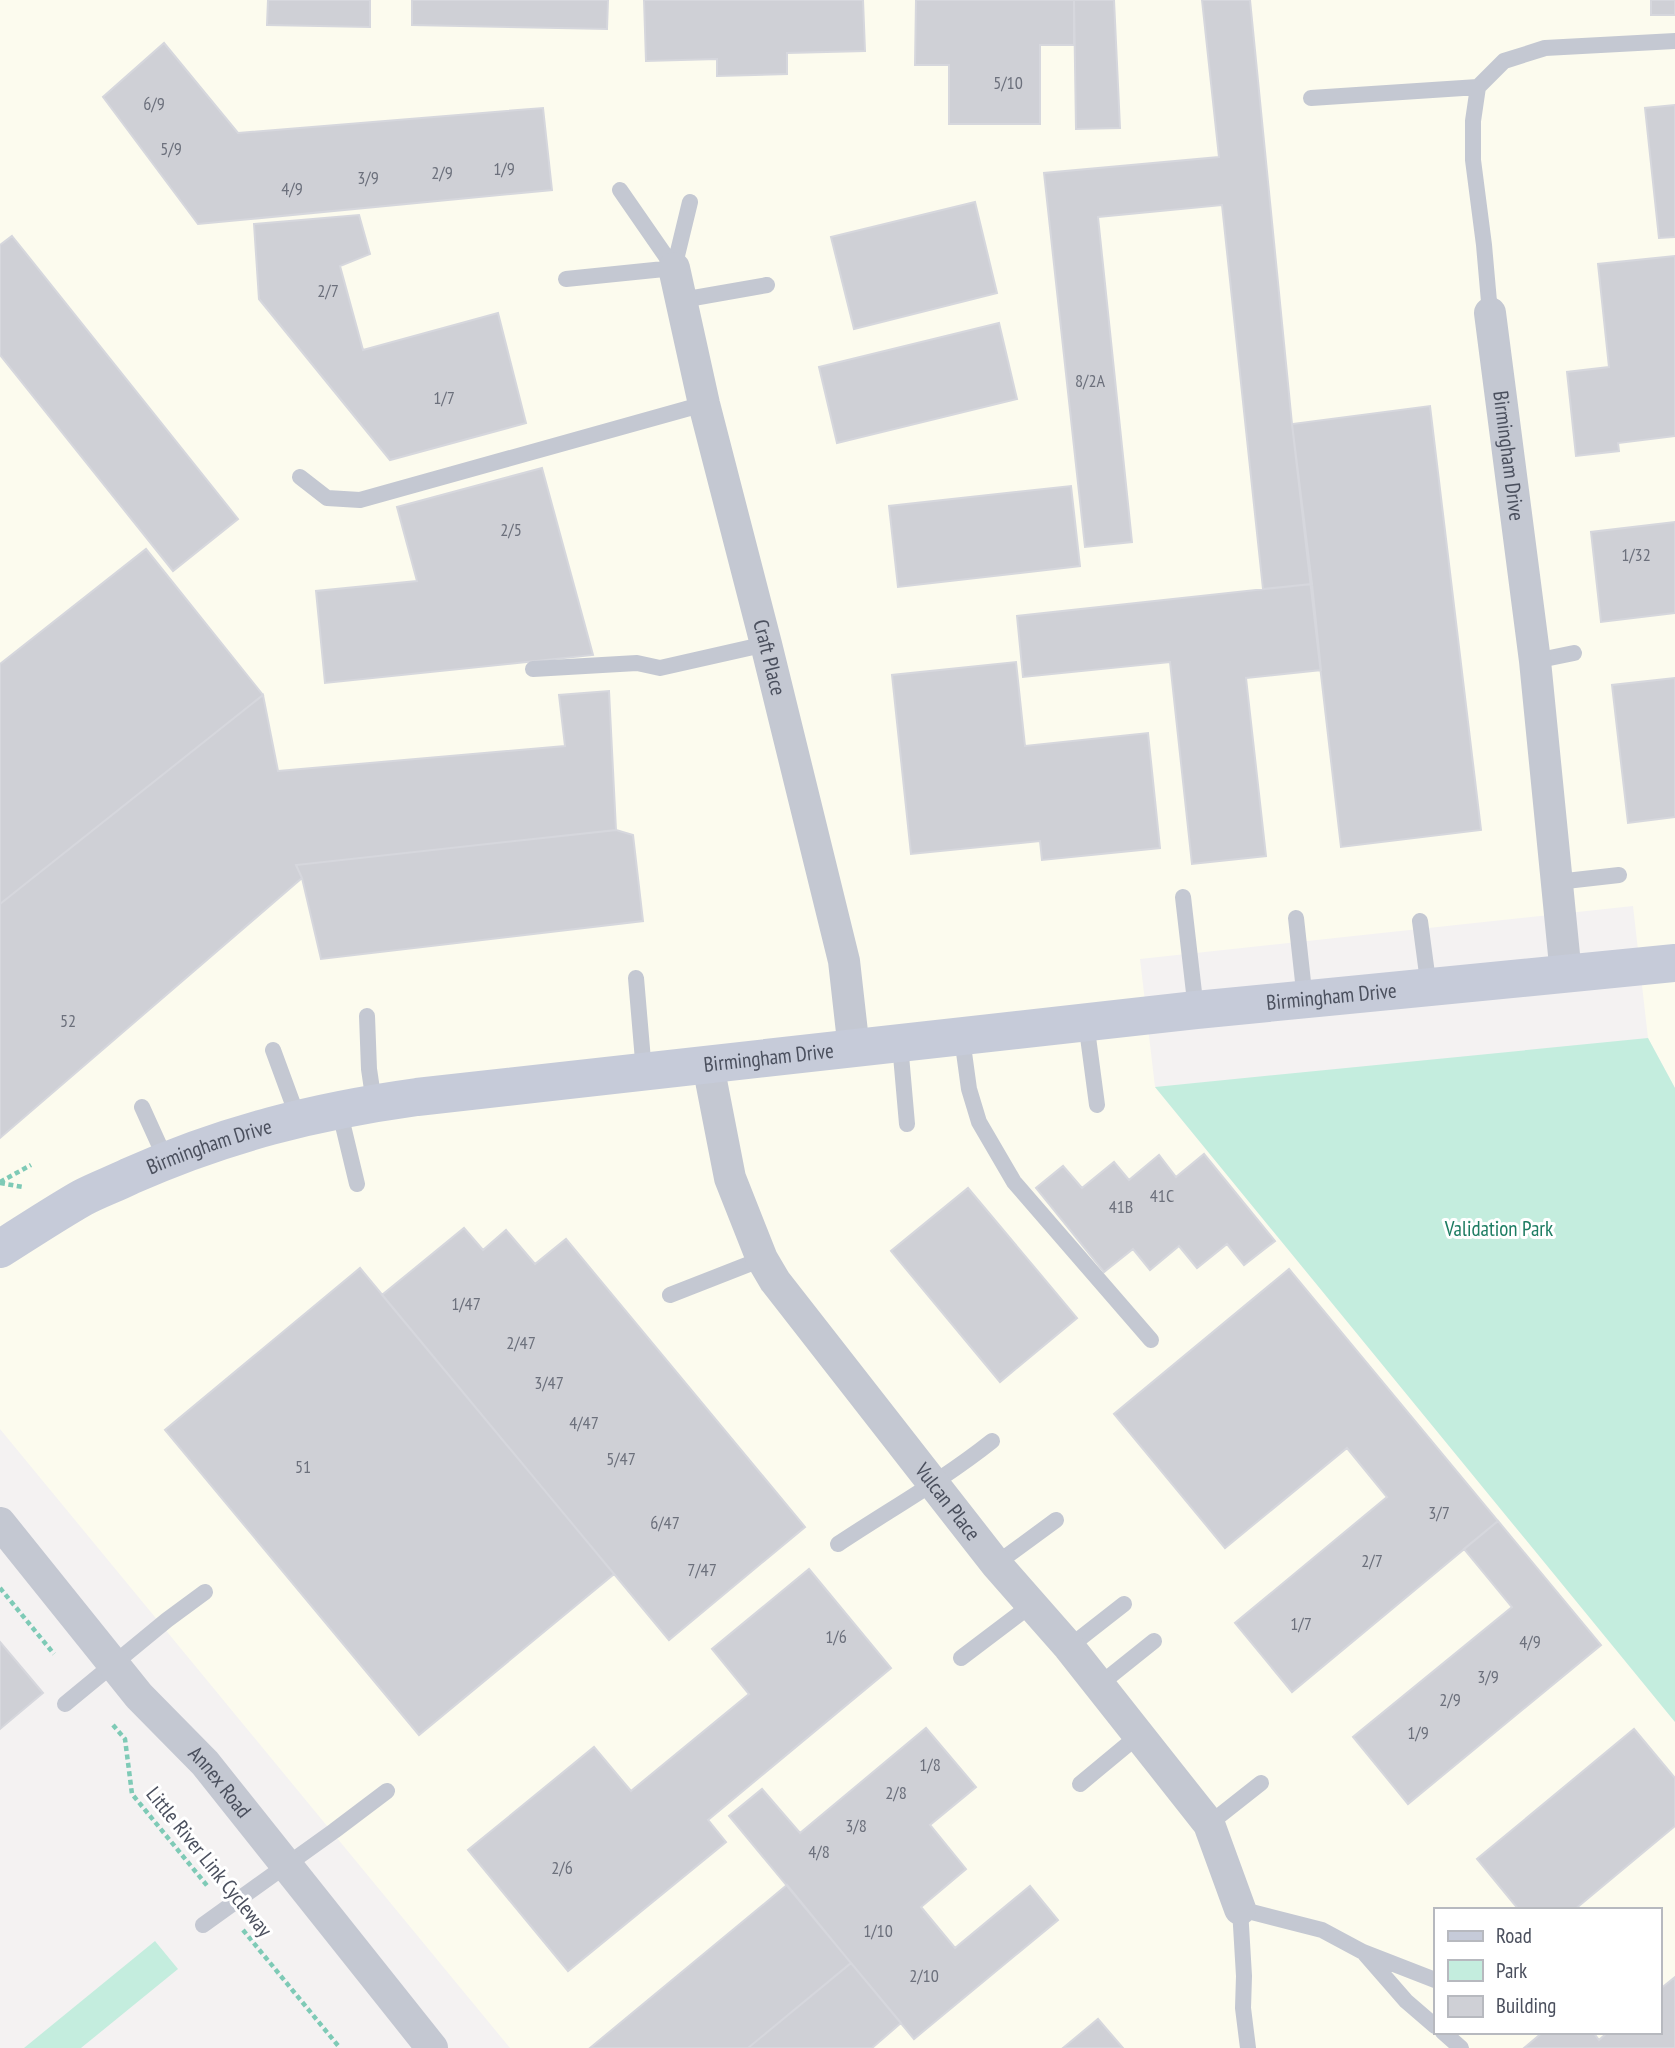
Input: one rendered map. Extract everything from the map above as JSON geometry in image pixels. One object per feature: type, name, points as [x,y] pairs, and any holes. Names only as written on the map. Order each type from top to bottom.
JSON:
[{"type":"main road","name":"Birmingham Drive","points":[[0,1249],[82,1198],[166,1160],[298,1118],[357,1106],[1196,1010],[1675,963]]},
{"type":"street","name":"Craft Place","points":[[674,268],[704,404],[844,961],[854,1050]]},
{"type":"street","name":"Birmingham Drive","points":[[1490,313],[1535,661],[1566,975]]},
{"type":"street","name":"Vulcan Place","points":[[708,1065],[730,1178],[762,1259],[775,1281],[996,1564],[1069,1647],[1209,1824],[1240,1909]]},
{"type":"street","name":"Annex Road","points":[[0,1523],[139,1696],[205,1763],[432,2048]]},
{"type":"lane","points":[[1490,313],[1473,160],[1473,121],[1478,87],[1504,61],[1545,48],[1675,41]]},
{"type":"lane","points":[[1311,98],[1478,87]]},
{"type":"lane","points":[[620,190],[674,268]]},
{"type":"lane","points":[[674,268],[691,202]]},
{"type":"lane","points":[[566,279],[674,268]]},
{"type":"lane","points":[[682,300],[767,285]]},
{"type":"lane","points":[[300,477],[327,498],[360,500],[704,404]]},
{"type":"lane","points":[[533,670],[637,663],[660,667],[766,644]]},
{"type":"lane","points":[[1535,661],[1574,653]]},
{"type":"lane","points":[[1557,882],[1619,875]]},
{"type":"lane","points":[[1183,897],[1196,1010]]},
{"type":"lane","points":[[1296,918],[1305,1000]]},
{"type":"lane","points":[[1420,921],[1429,989]]},
{"type":"lane","points":[[636,978],[644,1072]]},
{"type":"lane","points":[[357,1184],[357,1106],[369,1069],[367,1016]]},
{"type":"lane","points":[[1086,1022],[1097,1105]]},
{"type":"lane","points":[[962,1038],[969,1089],[979,1122],[1014,1182],[1151,1340]]},
{"type":"lane","points":[[900,1044],[907,1124]]},
{"type":"lane","points":[[273,1050],[298,1118]]},
{"type":"lane","points":[[142,1107],[166,1160]]},
{"type":"lane","points":[[670,1295],[762,1259]]},
{"type":"lane","points":[[838,1544],[934,1483],[992,1441]]},
{"type":"lane","points":[[996,1564],[1056,1520]]},
{"type":"lane","points":[[65,1704],[205,1592]]},
{"type":"lane","points":[[1069,1647],[1124,1604]]},
{"type":"lane","points":[[961,1658],[1031,1605]]},
{"type":"lane","points":[[1099,1685],[1154,1641]]},
{"type":"lane","points":[[1080,1784],[1139,1735]]},
{"type":"lane","points":[[1209,1824],[1261,1783]]},
{"type":"lane","points":[[203,1925],[387,1791]]},
{"type":"lane","points":[[1248,2048],[1243,2008],[1240,1909],[1322,1930],[1363,1952],[1434,1980]]},
{"type":"lane","points":[[1363,1952],[1406,2001],[1434,2025]]},
{"type":"lane","points":[[1445,2034],[1461,2048]]},
{"type":"path","points":[[0,1182],[31,1165]]},
{"type":"path","name":"Little River Link Cycleway","points":[[0,1588],[124,1740],[132,1794],[340,2048]]},
{"type":"shaded area","points":[[0,0],[1675,0],[1675,1088],[1648,1038],[1633,906],[1140,959],[1155,1087],[1675,1722],[1675,2048],[510,2048],[0,1429]]},
{"type":"green space","name":"Validation Park","points":[[1648,1038],[1675,1088],[1675,1722],[1155,1087]]},
{"type":"green space","points":[[155,1941],[178,1969],[81,2048],[24,2048]]},
{"type":"building","points":[[268,0],[370,0],[370,27],[267,25]]},
{"type":"building","points":[[412,0],[608,0],[607,29],[412,25]]},
{"type":"building","points":[[644,0],[863,0],[865,51],[787,53],[787,74],[717,76],[717,59],[646,61]]},
{"type":"building","points":[[916,0],[1074,0],[1074,45],[1040,45],[1040,124],[949,124],[949,65],[915,65]]},
{"type":"building","points":[[1074,0],[1114,0],[1120,128],[1076,129]]},
{"type":"building","points":[[1202,0],[1250,0],[1292,424],[1312,584],[1263,589],[1222,205],[1098,217],[1132,542],[1085,547],[1044,173],[1219,157]]},
{"type":"building","points":[[1651,0],[1675,0],[1675,15],[1651,15]]},
{"type":"building","points":[[164,43],[238,133],[543,108],[552,190],[198,224],[103,97]]},
{"type":"building","points":[[1675,105],[1675,237],[1659,238],[1645,108]]},
{"type":"building","points":[[975,202],[997,293],[854,329],[831,237]]},
{"type":"building","points":[[359,215],[370,254],[340,266],[363,350],[498,313],[526,423],[390,460],[259,299],[254,224]]},
{"type":"building","points":[[12,236],[238,519],[173,571],[0,355],[0,245]]},
{"type":"building","points":[[1675,256],[1675,436],[1618,443],[1619,451],[1576,456],[1567,372],[1609,367],[1598,264]]},
{"type":"building","points":[[999,323],[1017,399],[837,443],[819,367]]},
{"type":"building","points":[[1430,406],[1481,830],[1341,847],[1292,424]]},
{"type":"building","points":[[542,468],[593,655],[325,683],[316,591],[417,581],[397,507]]},
{"type":"building","points":[[1071,486],[1080,566],[898,587],[889,506]]},
{"type":"building","points":[[1675,522],[1675,613],[1601,622],[1591,532]]},
{"type":"building","points":[[146,549],[263,695],[0,904],[0,664]]},
{"type":"building","points":[[1312,584],[1321,670],[1246,678],[1266,856],[1192,864],[1170,662],[1023,677],[1017,616]]},
{"type":"building","points":[[1016,662],[1025,746],[1148,733],[1160,848],[1042,860],[1040,841],[911,854],[892,675]]},
{"type":"building","points":[[1675,678],[1675,817],[1628,823],[1612,685]]},
{"type":"building","points":[[609,691],[616,830],[296,865],[302,878],[0,1138],[0,904],[263,695],[278,771],[565,746],[559,695]]},
{"type":"building","points":[[616,830],[633,835],[643,921],[321,959],[302,878],[296,865]]},
{"type":"building","points":[[1204,1154],[1275,1241],[1244,1265],[1227,1244],[1197,1268],[1179,1246],[1150,1270],[1133,1249],[1104,1272],[1036,1188],[1063,1166],[1082,1188],[1114,1162],[1129,1180],[1159,1155],[1176,1177]]},
{"type":"building","points":[[968,1188],[1077,1318],[1000,1382],[891,1251]]},
{"type":"building","points":[[464,1228],[483,1250],[506,1230],[535,1264],[566,1239],[805,1527],[669,1640],[382,1295]]},
{"type":"building","points":[[360,1268],[614,1574],[419,1735],[165,1430]]},
{"type":"building","points":[[1289,1269],[1498,1521],[1292,1692],[1235,1623],[1387,1497],[1347,1448],[1225,1548],[1114,1414]]},
{"type":"building","points":[[1498,1521],[1601,1645],[1408,1804],[1353,1737],[1512,1607],[1464,1549]]},
{"type":"building","points":[[809,1569],[891,1668],[708,1820],[726,1842],[568,1971],[468,1850],[594,1747],[631,1791],[749,1694],[712,1649]]},
{"type":"building","points":[[0,1642],[43,1693],[0,1729]]},
{"type":"building","points":[[926,1728],[976,1787],[930,1825],[966,1869],[921,1907],[955,1948],[1030,1886],[1058,1920],[914,2039],[729,1816],[762,1789],[800,1833]]},
{"type":"building","points":[[1634,1729],[1675,1778],[1675,1826],[1576,1908],[1517,1908],[1477,1859]]},
{"type":"building","points":[[787,1885],[851,1963],[748,2048],[590,2048]]},
{"type":"building","points":[[851,1963],[901,2023],[872,2048],[748,2048]]},
{"type":"building","points":[[1675,1977],[1675,2048],[1524,2048],[1541,2034],[1594,2034],[1599,2040],[1606,2034],[1661,2034],[1661,1988]]},
{"type":"building","points":[[1098,2019],[1123,2048],[1063,2048]]}]
